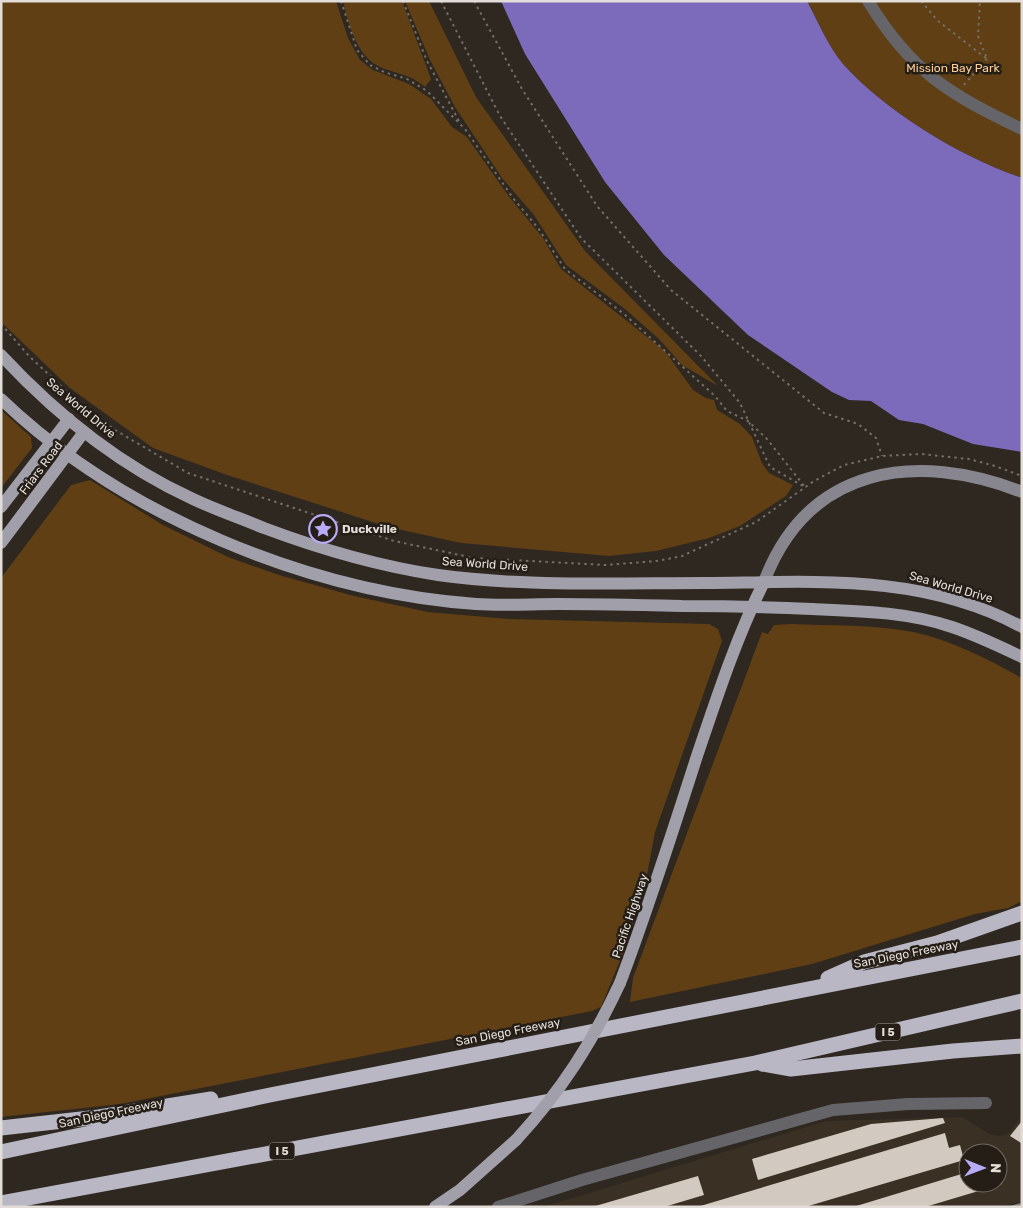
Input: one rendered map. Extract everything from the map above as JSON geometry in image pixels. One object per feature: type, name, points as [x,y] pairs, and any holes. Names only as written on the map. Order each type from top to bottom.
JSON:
[{"type":"highway","points":[[807,988],[864,962],[937,943],[1022,913]]},
{"type":"highway","name":"San Diego Freeway","points":[[1,1152],[270,1095],[1022,946]]},
{"type":"highway","name":"I 5","points":[[1,1203],[755,1063],[1022,1001]]},
{"type":"highway","points":[[755,1063],[791,1069],[953,1051],[1022,1046]]},
{"type":"highway","points":[[1,1128],[127,1113],[194,1100],[270,1095]]},
{"type":"main road","name":"Sea World Drive","points":[[1,355],[84,432],[162,483],[193,499],[306,544],[373,563],[439,575],[495,580],[856,582],[904,587],[944,596],[1000,615],[1022,627]]},
{"type":"main road","points":[[1,399],[68,454],[162,512],[218,540],[342,582],[410,596],[477,604],[752,606],[852,610],[908,617],[950,627],[1022,657]]},
{"type":"main road","name":"Friars Road","points":[[1,507],[69,419]]},
{"type":"main road","name":"Friars Road","points":[[1,543],[84,432]]},
{"type":"main road","points":[[764,582],[777,551],[792,528],[807,511],[826,497],[865,479],[912,470],[954,473],[991,480],[1022,492]]},
{"type":"main road","name":"Pacific Highway","points":[[435,1207],[466,1186],[516,1140],[548,1105],[599,1028],[620,983],[643,924],[709,721],[752,606],[764,582]]},
{"type":"street","points":[[868,1],[883,26],[902,50],[931,79],[954,95],[1022,129]]},
{"type":"street","points":[[498,1207],[582,1180],[833,1110],[908,1104],[986,1103]]},
{"type":"path","points":[[341,1],[357,50],[370,65],[384,72],[407,79],[426,91],[461,125]]},
{"type":"path","points":[[403,1],[427,61],[461,125],[513,198],[538,228],[564,268],[624,314],[715,396],[727,411],[748,421],[767,439],[805,487],[770,467],[748,421],[740,403],[701,356],[581,238],[500,116],[441,1]]},
{"type":"path","points":[[474,1],[522,89],[597,206],[671,290],[824,413],[858,424],[876,438],[882,456]]},
{"type":"path","points":[[921,1],[938,21],[987,59]]},
{"type":"path","points":[[980,1],[978,36],[987,59]]},
{"type":"path","points":[[954,95],[987,59]]},
{"type":"path","points":[[1,324],[29,356],[78,402],[115,430],[188,473],[394,541],[474,558],[588,565]]},
{"type":"shaded area","points":[[501,1],[807,1],[828,42],[843,64],[881,99],[902,116],[950,145],[974,158],[1022,178],[1022,452],[973,444],[923,424],[899,420],[871,401],[849,400],[832,392],[748,335],[664,255],[605,182],[525,54]]},
{"type":"shaded area","points":[[1022,1115],[1022,1201],[1001,1207],[543,1207],[826,1121],[963,1117],[989,1134],[999,1136],[1008,1134]]},
{"type":"green space","points":[[1,1],[336,1],[348,38],[360,60],[373,70],[409,84],[431,99],[452,127],[467,137],[510,198],[543,238],[561,269],[665,351],[693,390],[706,398],[714,400],[717,410],[740,424],[752,437],[762,463],[769,473],[793,485],[786,496],[740,526],[709,538],[656,551],[609,556],[461,543],[388,527],[227,475],[153,448],[70,388],[1,322]]},
{"type":"green space","points":[[343,1],[402,1],[431,79],[425,87],[408,77],[380,67],[365,56],[351,29]]},
{"type":"green space","points":[[405,1],[429,1],[476,97],[585,251],[718,386],[682,365],[659,339],[625,309],[566,265],[534,215],[502,178],[455,107],[430,60]]},
{"type":"green space","name":"Mission Bay Park","points":[[807,1],[1022,1],[1022,178],[974,158],[950,145],[902,116],[881,99],[838,58]]},
{"type":"green space","points":[[1,410],[31,437],[32,448],[1,488]]},
{"type":"green space","points":[[90,480],[163,525],[228,557],[279,575],[354,596],[428,612],[509,619],[709,624],[718,629],[722,641],[655,832],[644,891],[624,951],[601,1007],[592,1011],[120,1104],[1,1117],[1,578],[71,485]]},
{"type":"green space","points":[[774,625],[867,626],[898,629],[927,635],[983,657],[1022,678],[1022,901],[1008,908],[975,914],[812,964],[630,1002],[633,978],[762,632],[768,634]]},
{"type":"building","points":[[943,1118],[945,1123],[758,1180],[752,1159],[871,1124]]},
{"type":"building","points":[[1022,1121],[1022,1142],[1021,1143],[1010,1136]]},
{"type":"building","points":[[945,1133],[949,1148],[958,1146],[958,1162],[805,1207],[697,1207]]},
{"type":"building","points":[[958,1175],[958,1193],[972,1193],[925,1207],[853,1207]]},
{"type":"building","points":[[698,1176],[704,1195],[664,1207],[592,1207]]},
{"type":"railway","points":[[1012,1207],[1022,1204]]},
{"type":"place","name":"Duckville","points":[[323,529]]}]
